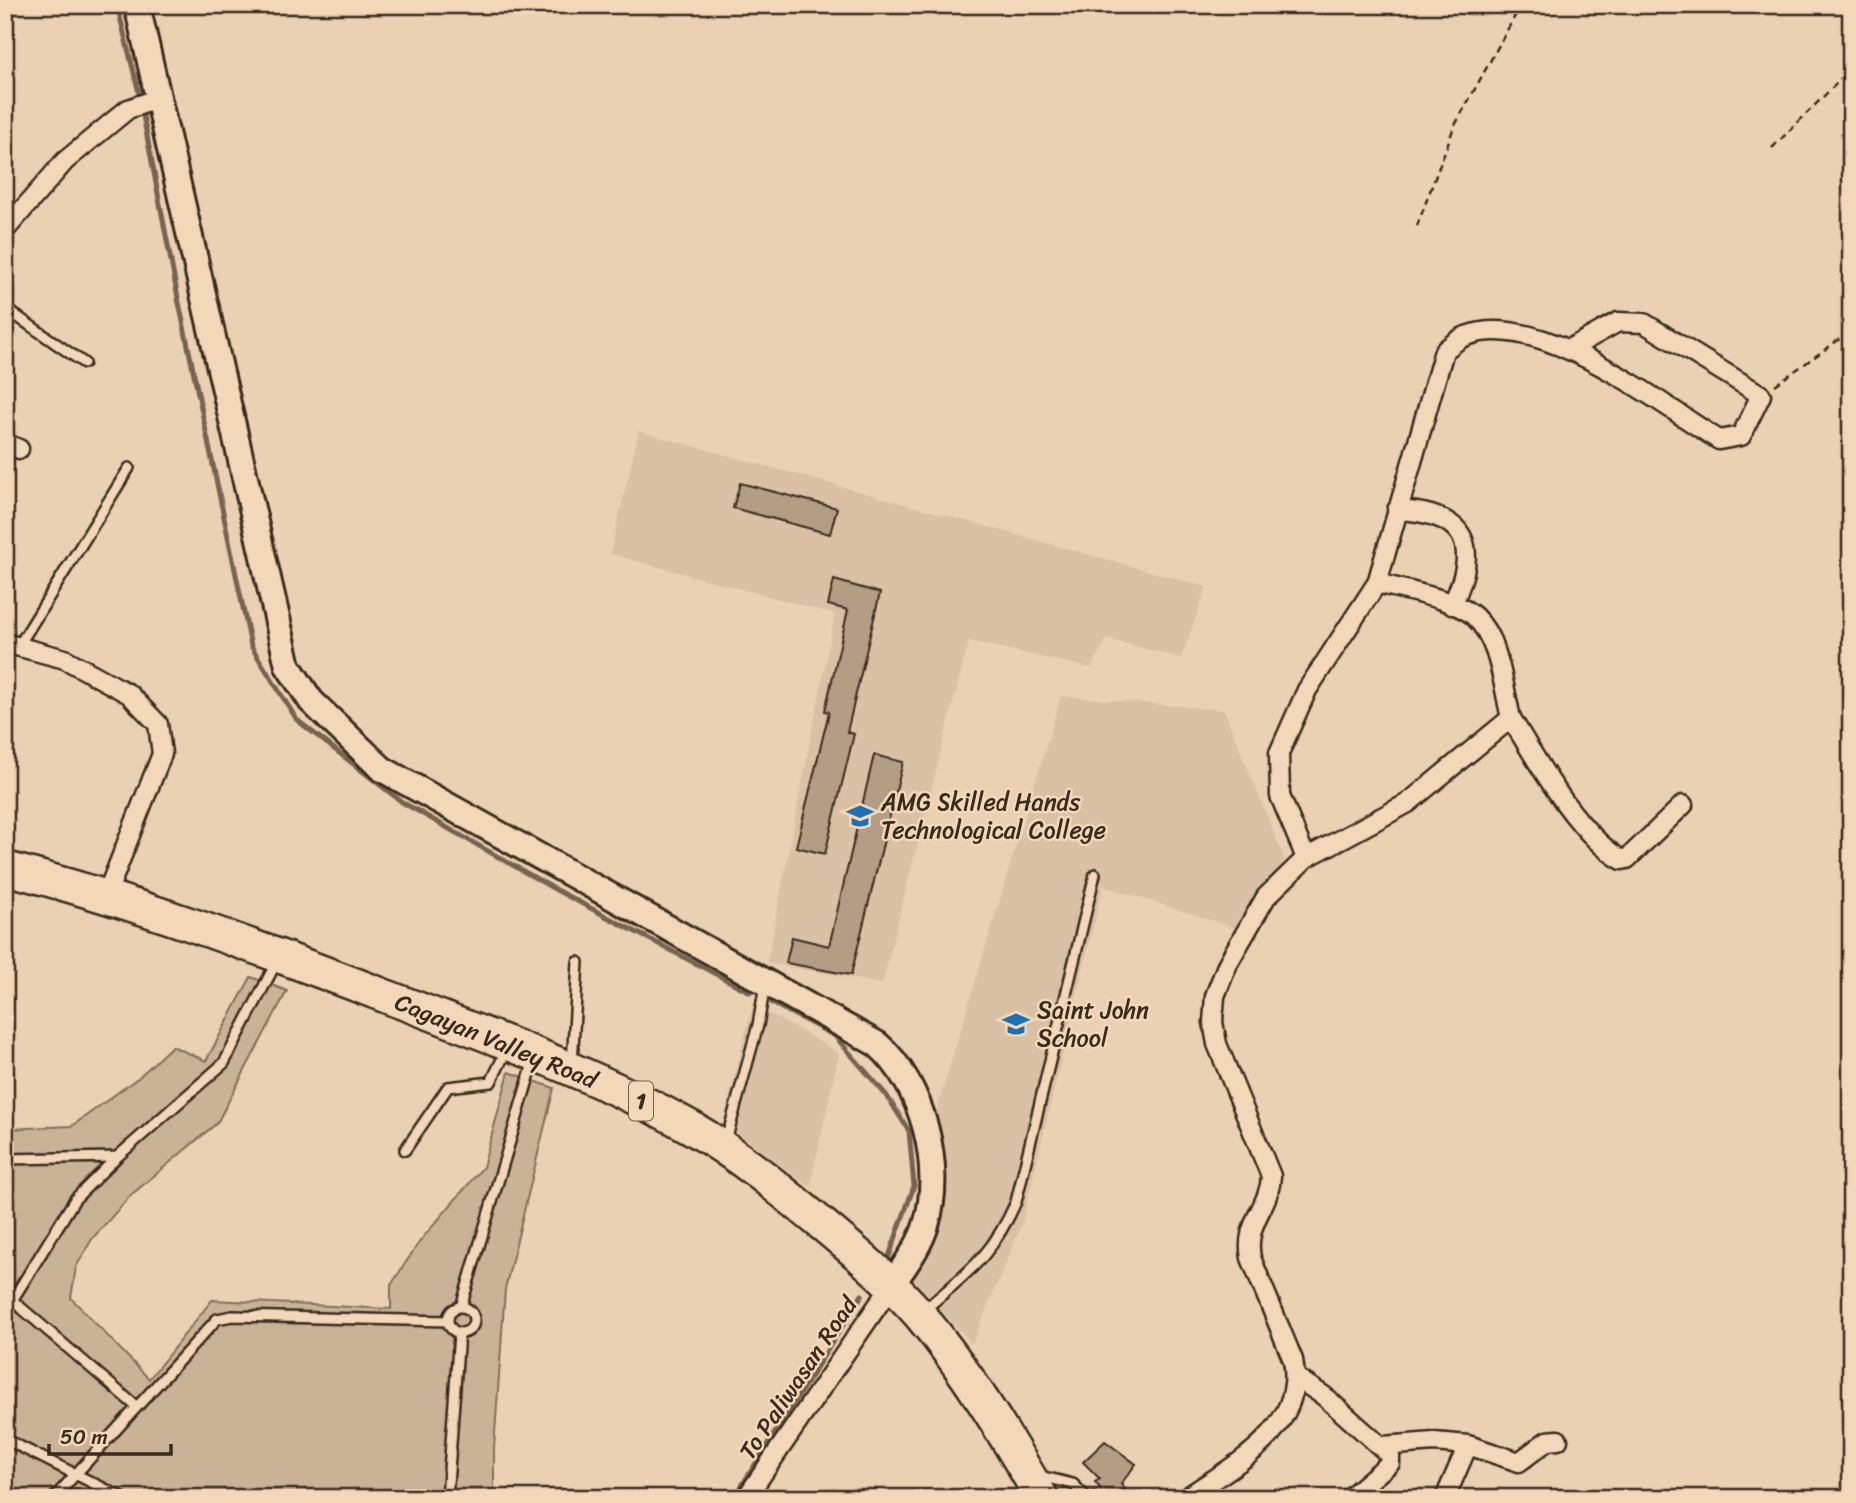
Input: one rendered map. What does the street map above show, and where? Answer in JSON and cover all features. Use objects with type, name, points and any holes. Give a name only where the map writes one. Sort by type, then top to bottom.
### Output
[{"type":"highway","name":"Cagayan Valley Road","points":[[5,869],[106,896],[280,956],[620,1090],[694,1130],[789,1196],[919,1314],[978,1394],[1035,1485]]},
{"type":"street","points":[[137,5],[275,619],[288,666],[311,701],[383,769],[877,1045],[898,1065],[913,1091],[925,1124],[930,1157],[927,1222],[920,1243],[891,1286]]},
{"type":"street","points":[[5,230],[65,160],[128,109],[157,99]]},
{"type":"street","points":[[1306,858],[1280,796],[1279,752],[1307,690],[1377,583],[1444,351],[1465,336],[1488,331],[1517,332],[1571,348],[1719,440],[1741,436],[1761,395],[1644,323],[1618,322],[1571,348]]},
{"type":"street","points":[[1397,510],[1438,516],[1459,533],[1467,550],[1468,564],[1452,605]]},
{"type":"street","points":[[1377,583],[1452,605],[1474,616],[1496,655],[1511,718],[1544,774],[1575,813],[1622,860],[1628,859],[1683,804]]},
{"type":"street","points":[[11,645],[65,659],[129,694],[158,724],[162,754],[106,896]]},
{"type":"street","points":[[1186,1498],[1271,1435],[1293,1399],[1297,1378],[1293,1360],[1251,1258],[1248,1242],[1254,1217],[1270,1190],[1271,1176],[1217,1044],[1213,1022],[1215,996],[1228,963],[1266,897],[1306,858],[1408,803],[1511,718]]},
{"type":"street","name":"To Paliwasan Road","points":[[746,1498],[891,1286]]},
{"type":"street","points":[[1297,1378],[1324,1396],[1390,1455],[1390,1463],[1349,1498]]},
{"type":"street","points":[[1382,1446],[1434,1442],[1468,1445],[1519,1462],[1547,1441],[1558,1440]]},
{"type":"street","points":[[1445,1498],[1468,1445]]},
{"type":"lane","points":[[5,308],[84,363]]},
{"type":"lane","points":[[11,645],[129,468]]},
{"type":"lane","points":[[919,1314],[985,1258],[1002,1233],[1016,1202],[1095,874]]},
{"type":"lane","points":[[5,1312],[75,1199],[117,1157],[224,1063],[280,956]]},
{"type":"lane","points":[[571,1070],[578,962]]},
{"type":"lane","points":[[724,1150],[758,1025],[765,982]]},
{"type":"lane","points":[[405,1150],[449,1087],[491,1082],[523,1050]]},
{"type":"lane","points":[[461,1307],[523,1050]]},
{"type":"lane","points":[[5,1159],[117,1157]]},
{"type":"lane","points":[[12,1300],[137,1407]]},
{"type":"lane","points":[[456,1307],[461,1307],[466,1307],[474,1315],[474,1326],[466,1334],[447,1326],[448,1315],[456,1307]]},
{"type":"lane","points":[[54,1498],[217,1319],[232,1316],[448,1321]]},
{"type":"lane","points":[[447,1498],[459,1333]]},
{"type":"lane","points":[[5,1439],[123,1498]]},
{"type":"lane","points":[[1035,1485],[1073,1484],[1085,1496]]},
{"type":"path","points":[[1417,226],[1454,127],[1521,5]]},
{"type":"path","points":[[1772,148],[1851,69]]},
{"type":"path","points":[[1761,395],[1851,331]]},
{"type":"shaded area","name":"AMG Skilled Hands Technological College","points":[[639,431],[1207,587],[1181,658],[1107,639],[1091,668],[969,641],[882,984],[767,963],[835,614],[610,554]]},
{"type":"shaded area","name":"Saint John School","points":[[1061,696],[1224,710],[1285,860],[1236,928],[1103,886],[1021,1227],[972,1344],[912,1280],[927,1235],[934,1119]]},
{"type":"shaded area","points":[[251,977],[287,991],[217,1123],[131,1195],[92,1239],[76,1267],[71,1298],[149,1379],[212,1300],[391,1309],[391,1285],[420,1241],[483,1167],[509,1072],[554,1088],[505,1289],[494,1448],[494,1498],[5,1498],[5,1129],[72,1126],[139,1077],[172,1046],[206,1061]]},
{"type":"shaded area","points":[[753,1004],[839,1053],[810,1187],[723,1122]]},
{"type":"building","points":[[740,483],[837,508],[830,534],[733,508]]},
{"type":"building","points":[[834,580],[880,593],[847,732],[854,734],[825,854],[796,847],[829,712],[825,711],[848,610],[828,605]]},
{"type":"building","points":[[874,755],[903,762],[851,975],[786,963],[792,937],[829,946]]},
{"type":"building","points":[[1105,1441],[1136,1464],[1121,1484],[1132,1498],[1092,1498],[1091,1493],[1100,1488],[1095,1482],[1100,1479],[1083,1462]]},
{"type":"waterway","points":[[117,5],[140,97]]},
{"type":"waterway","points":[[142,110],[178,298],[251,646],[297,720],[402,802],[558,891],[750,992]]},
{"type":"waterway","points":[[772,1003],[835,1036],[887,1096],[909,1131],[914,1186],[888,1259]]},
{"type":"waterway","points":[[734,1498],[862,1295]]},
{"type":"place","name":"AMG Skilled Hands Technological College","points":[[860,816]]},
{"type":"place","name":"Saint John School","points":[[1016,1024]]}]
